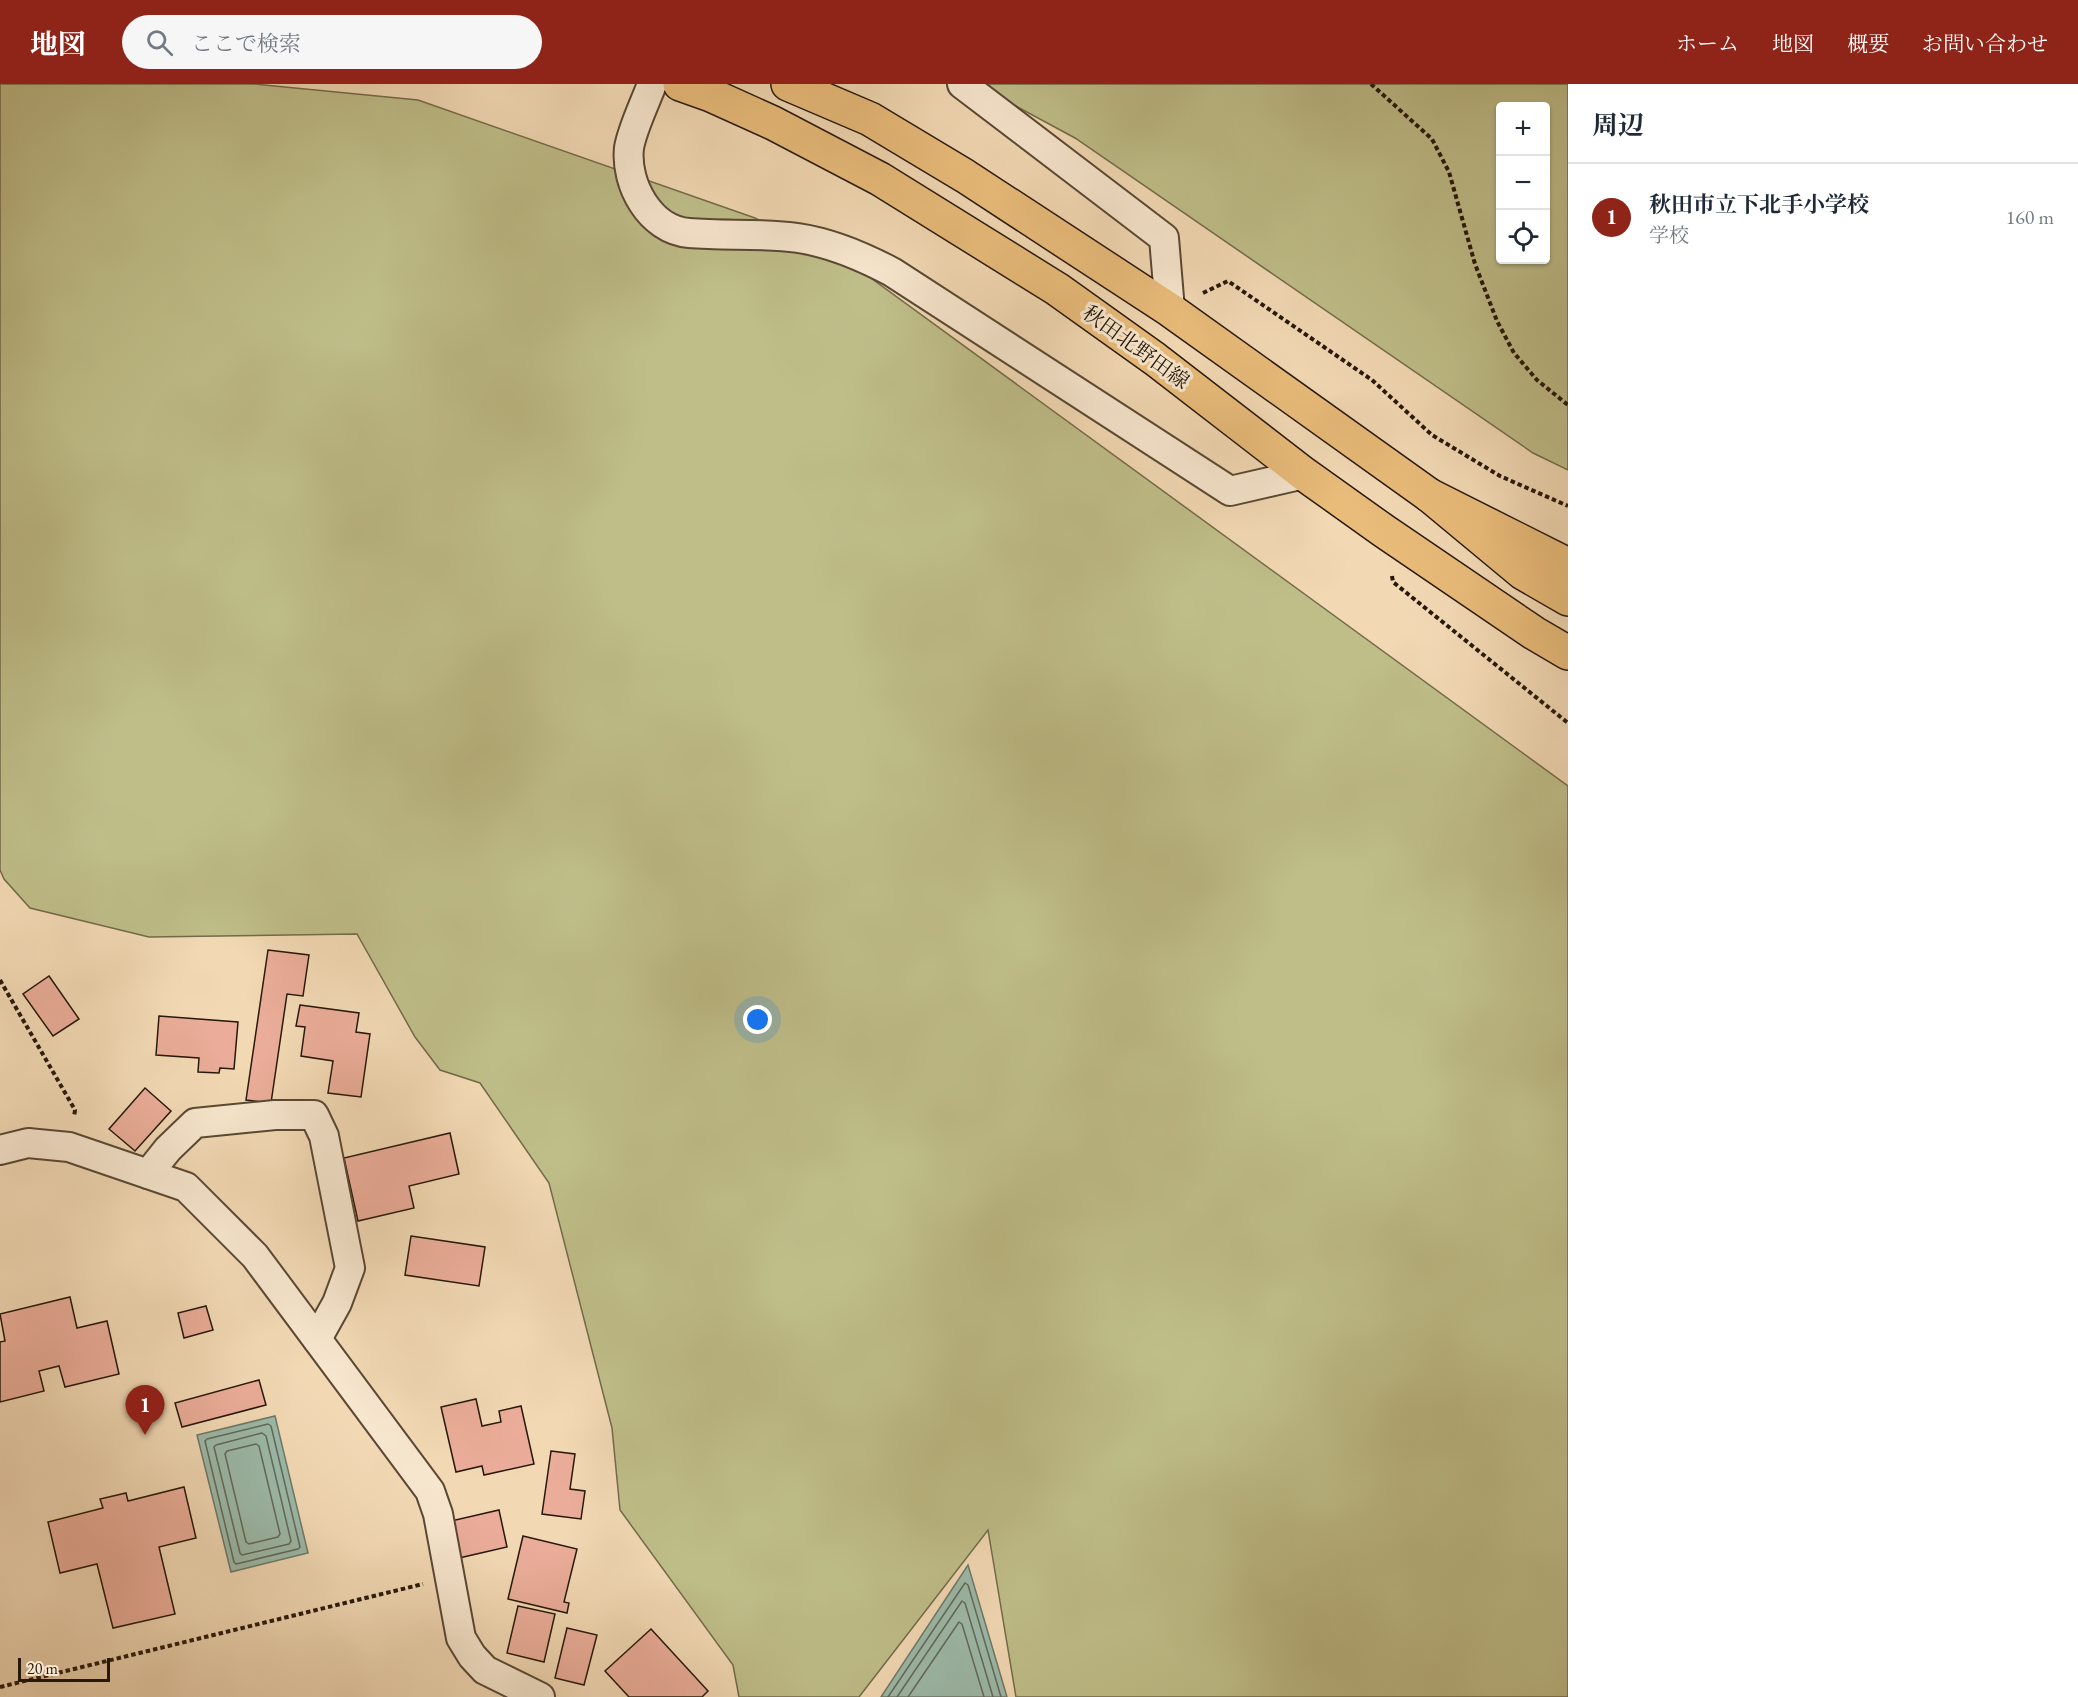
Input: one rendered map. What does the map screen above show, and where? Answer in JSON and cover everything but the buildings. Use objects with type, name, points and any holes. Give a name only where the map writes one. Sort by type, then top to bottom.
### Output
[{"type":"main road","name":"秋田北野田線","points":[[680,84],[711,95],[773,123],[880,179],[1058,289],[1155,359],[1304,474],[1534,633],[1568,653]]},
{"type":"main road","points":[[788,84],[870,119],[965,176],[1170,310],[1429,495],[1523,573],[1568,599]]},
{"type":"main road","points":[[1429,495],[1568,565]]},
{"type":"street","points":[[652,84],[630,145],[628,163],[638,192],[647,209],[667,227],[686,233],[797,238],[829,245],[863,257],[920,290],[1230,490],[1304,474]]},
{"type":"street","points":[[962,84],[1164,238],[1170,310]]},
{"type":"street","points":[[148,1174],[168,1149],[195,1123],[275,1115],[314,1115],[324,1136],[350,1268],[337,1303],[316,1339]]},
{"type":"street","points":[[0,1150],[28,1143],[69,1147],[186,1187],[255,1256],[430,1491],[438,1514],[461,1638],[472,1656],[485,1670],[540,1697]]},
{"type":"path","points":[[1371,84],[1432,139],[1449,172],[1475,264],[1497,321],[1514,353],[1537,380],[1568,405]]},
{"type":"path","points":[[1170,310],[1228,281],[1372,380],[1432,435],[1500,476],[1568,506]]},
{"type":"path","points":[[1384,531],[1393,582],[1568,723]]},
{"type":"path","points":[[0,981],[75,1110],[69,1147]]},
{"type":"path","points":[[0,1687],[450,1577]]},
{"type":"shaded area","points":[[0,84],[254,84],[418,100],[755,218],[868,276],[1568,786],[1568,1697],[1016,1697],[988,1530],[859,1697],[739,1697],[733,1665],[620,1510],[612,1428],[549,1183],[480,1083],[440,1070],[415,1037],[357,934],[149,937],[30,908],[4,879],[0,870]]},
{"type":"shaded area","points":[[975,84],[1568,84],[1568,470],[1533,453],[1075,138]]},
{"type":"water","points":[[275,1416],[308,1553],[231,1572],[197,1435]]},
{"type":"water","points":[[968,1565],[1007,1697],[881,1697]]},
{"type":"place","name":"秋田市立下北手小学校","points":[[145,1435]]}]
